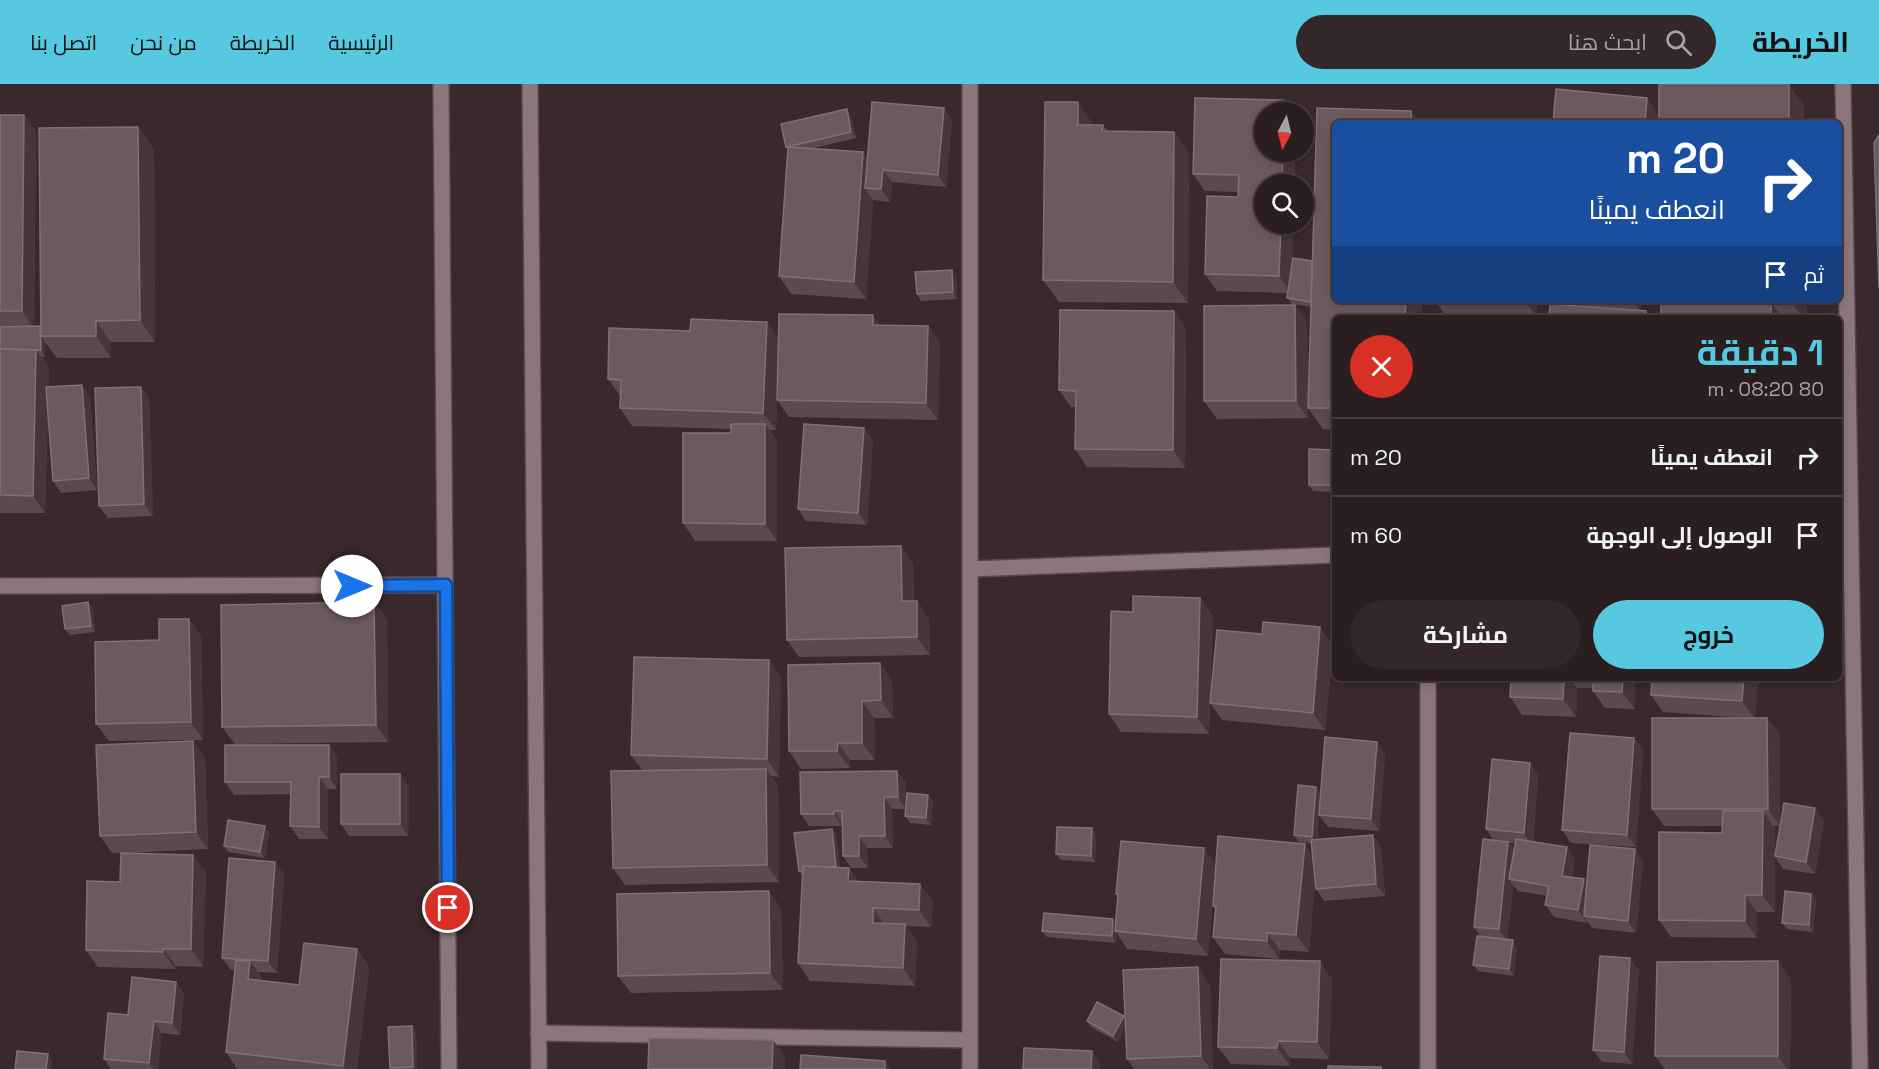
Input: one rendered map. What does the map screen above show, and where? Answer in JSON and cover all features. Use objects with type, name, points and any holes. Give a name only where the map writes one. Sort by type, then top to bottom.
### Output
[{"type":"street","points":[[441,84],[449,1069]]},
{"type":"street","points":[[530,84],[538,1069]]},
{"type":"street","points":[[970,84],[970,1069]]},
{"type":"street","points":[[1843,84],[1845,536],[1860,1069]]},
{"type":"street","points":[[970,569],[1332,555]]},
{"type":"street","points":[[0,586],[446,585]]},
{"type":"street","points":[[1428,681],[1428,1069]]},
{"type":"street","points":[[538,1033],[970,1041]]},
{"type":"building","points":[[1659,84],[1789,84],[1789,120],[1659,120]]},
{"type":"building","points":[[1556,89],[1647,98],[1645,120],[1553,120]]},
{"type":"building","points":[[1195,98],[1284,100],[1284,102],[1254,102],[1254,162],[1283,162],[1282,174],[1254,174],[1254,234],[1281,234],[1279,276],[1205,274],[1207,196],[1238,197],[1239,175],[1193,174]]},
{"type":"building","points":[[872,102],[944,108],[938,175],[883,170],[881,189],[865,188]]},
{"type":"building","points":[[1045,102],[1078,102],[1078,125],[1103,125],[1102,131],[1174,132],[1173,282],[1043,280]]},
{"type":"building","points":[[1317,108],[1411,111],[1411,120],[1332,120],[1332,303],[1406,303],[1405,315],[1332,315],[1332,408],[1308,408]]},
{"type":"building","points":[[847,109],[851,132],[786,147],[781,124]]},
{"type":"building","points":[[0,115],[24,115],[22,311],[0,311]]},
{"type":"building","points":[[1435,119],[1480,120],[1435,120]]},
{"type":"building","points":[[138,127],[140,320],[96,321],[96,336],[41,336],[39,128]]},
{"type":"building","points":[[1879,135],[1879,288],[1874,143]]},
{"type":"building","points":[[788,147],[863,152],[854,282],[779,276]]},
{"type":"building","points":[[1293,258],[1312,261],[1311,302],[1287,298]]},
{"type":"building","points":[[952,270],[953,292],[917,294],[915,272]]},
{"type":"building","points":[[1661,303],[1771,303],[1771,315],[1661,315]]},
{"type":"building","points":[[1550,304],[1646,311],[1646,315],[1549,315]]},
{"type":"building","points":[[1295,305],[1296,401],[1204,401],[1204,306]]},
{"type":"building","points":[[1060,310],[1174,311],[1173,450],[1075,449],[1076,391],[1059,390]]},
{"type":"building","points":[[779,314],[873,315],[873,325],[928,326],[926,403],[777,400]]},
{"type":"building","points":[[691,319],[767,322],[763,413],[620,408],[621,380],[608,379],[609,328],[690,331]]},
{"type":"building","points":[[40,326],[41,350],[0,349],[0,327]]},
{"type":"building","points":[[0,349],[36,350],[33,496],[0,495]]},
{"type":"building","points":[[82,385],[89,478],[53,481],[46,387]]},
{"type":"building","points":[[141,387],[144,504],[99,506],[95,388]]},
{"type":"building","points":[[731,424],[765,424],[765,524],[683,523],[683,433],[731,433]]},
{"type":"building","points":[[804,424],[864,428],[858,513],[798,509]]},
{"type":"building","points":[[1309,449],[1332,450],[1332,485],[1309,485]]},
{"type":"building","points":[[901,546],[902,601],[917,601],[917,637],[787,640],[785,548]]},
{"type":"building","points":[[1133,596],[1200,598],[1197,717],[1109,714],[1111,611],[1133,612]]},
{"type":"building","points":[[88,602],[91,626],[65,629],[62,606]]},
{"type":"building","points":[[374,602],[376,725],[222,727],[221,605]]},
{"type":"building","points":[[159,619],[189,619],[191,722],[96,724],[95,642],[159,640]]},
{"type":"building","points":[[1263,622],[1320,627],[1313,713],[1210,703],[1217,630],[1262,634]]},
{"type":"building","points":[[634,657],[769,660],[767,759],[631,755]]},
{"type":"building","points":[[880,663],[881,700],[862,701],[862,743],[838,743],[837,751],[789,751],[788,665]]},
{"type":"building","points":[[1511,681],[1564,681],[1563,699],[1510,697]]},
{"type":"building","points":[[1593,681],[1623,681],[1622,692],[1593,691]]},
{"type":"building","points":[[1652,681],[1744,681],[1742,701],[1651,695]]},
{"type":"building","points":[[1652,718],[1767,718],[1768,809],[1652,809]]},
{"type":"building","points":[[1570,733],[1634,738],[1627,835],[1562,830]]},
{"type":"building","points":[[1325,737],[1377,742],[1371,819],[1319,815]]},
{"type":"building","points":[[193,741],[196,832],[100,836],[96,745]]},
{"type":"building","points":[[225,745],[329,745],[329,777],[319,777],[319,827],[290,826],[291,782],[225,782]]},
{"type":"building","points":[[1492,759],[1530,763],[1524,833],[1486,829]]},
{"type":"building","points":[[766,769],[767,865],[613,868],[611,771]]},
{"type":"building","points":[[897,771],[898,797],[884,797],[885,836],[859,836],[859,856],[843,856],[842,811],[834,811],[834,814],[801,814],[800,772]]},
{"type":"building","points":[[341,774],[400,774],[400,824],[341,824]]},
{"type":"building","points":[[1298,785],[1316,787],[1312,837],[1294,835]]},
{"type":"building","points":[[907,793],[928,795],[926,818],[905,816]]},
{"type":"building","points":[[1784,803],[1815,808],[1806,862],[1775,856]]},
{"type":"building","points":[[1723,811],[1763,811],[1762,895],[1745,895],[1745,921],[1659,920],[1659,832],[1722,833]]},
{"type":"building","points":[[228,820],[265,826],[260,852],[224,846]]},
{"type":"building","points":[[1057,827],[1092,828],[1091,856],[1056,854]]},
{"type":"building","points":[[832,829],[836,866],[803,866],[803,871],[799,871],[794,833]]},
{"type":"building","points":[[1373,835],[1376,884],[1316,889],[1311,840]]},
{"type":"building","points":[[1218,836],[1305,844],[1296,935],[1267,933],[1267,941],[1213,937]]},
{"type":"building","points":[[1483,839],[1508,842],[1499,929],[1474,927]]},
{"type":"building","points":[[1516,839],[1567,847],[1562,876],[1584,879],[1578,910],[1545,905],[1549,886],[1509,879]]},
{"type":"building","points":[[1121,841],[1204,848],[1196,939],[1115,931]]},
{"type":"building","points":[[1590,845],[1635,849],[1628,921],[1584,916]]},
{"type":"building","points":[[121,853],[193,855],[191,949],[163,949],[163,952],[86,950],[87,881],[120,882]]},
{"type":"building","points":[[229,858],[275,862],[268,961],[222,958]]},
{"type":"building","points":[[803,866],[849,868],[848,881],[920,884],[919,910],[873,908],[873,923],[905,924],[903,968],[798,963]]},
{"type":"building","points":[[769,891],[770,973],[618,976],[617,894]]},
{"type":"building","points":[[1785,891],[1811,894],[1809,925],[1782,923]]},
{"type":"building","points":[[1044,913],[1113,919],[1112,936],[1042,931]]},
{"type":"building","points":[[1477,936],[1513,940],[1509,969],[1473,965]]},
{"type":"building","points":[[304,943],[357,949],[343,1066],[226,1052],[236,960],[250,961],[248,979],[299,985]]},
{"type":"building","points":[[1600,956],[1630,958],[1624,1052],[1593,1050]]},
{"type":"building","points":[[1221,959],[1320,961],[1317,1042],[1278,1041],[1277,1048],[1218,1047]]},
{"type":"building","points":[[1778,961],[1778,1056],[1655,1056],[1657,962]]},
{"type":"building","points":[[1198,967],[1201,1056],[1127,1059],[1123,970]]},
{"type":"building","points":[[132,977],[176,982],[172,1023],[154,1021],[149,1063],[104,1059],[108,1013],[128,1015]]},
{"type":"building","points":[[1097,1002],[1124,1016],[1113,1036],[1087,1021]]},
{"type":"building","points":[[412,1026],[413,1067],[390,1068],[388,1027]]},
{"type":"building","points":[[649,1038],[773,1040],[772,1069],[648,1069]]},
{"type":"building","points":[[1024,1048],[1092,1051],[1091,1069],[1023,1069]]},
{"type":"building","points":[[17,1051],[48,1054],[46,1069],[15,1069]]},
{"type":"building","points":[[801,1055],[885,1061],[885,1069],[800,1069]]},
{"type":"building","points":[[1328,1066],[1381,1067],[1381,1069],[1328,1069]]},
{"type":"route","points":[[352,586],[446,585],[448,908]]}]
